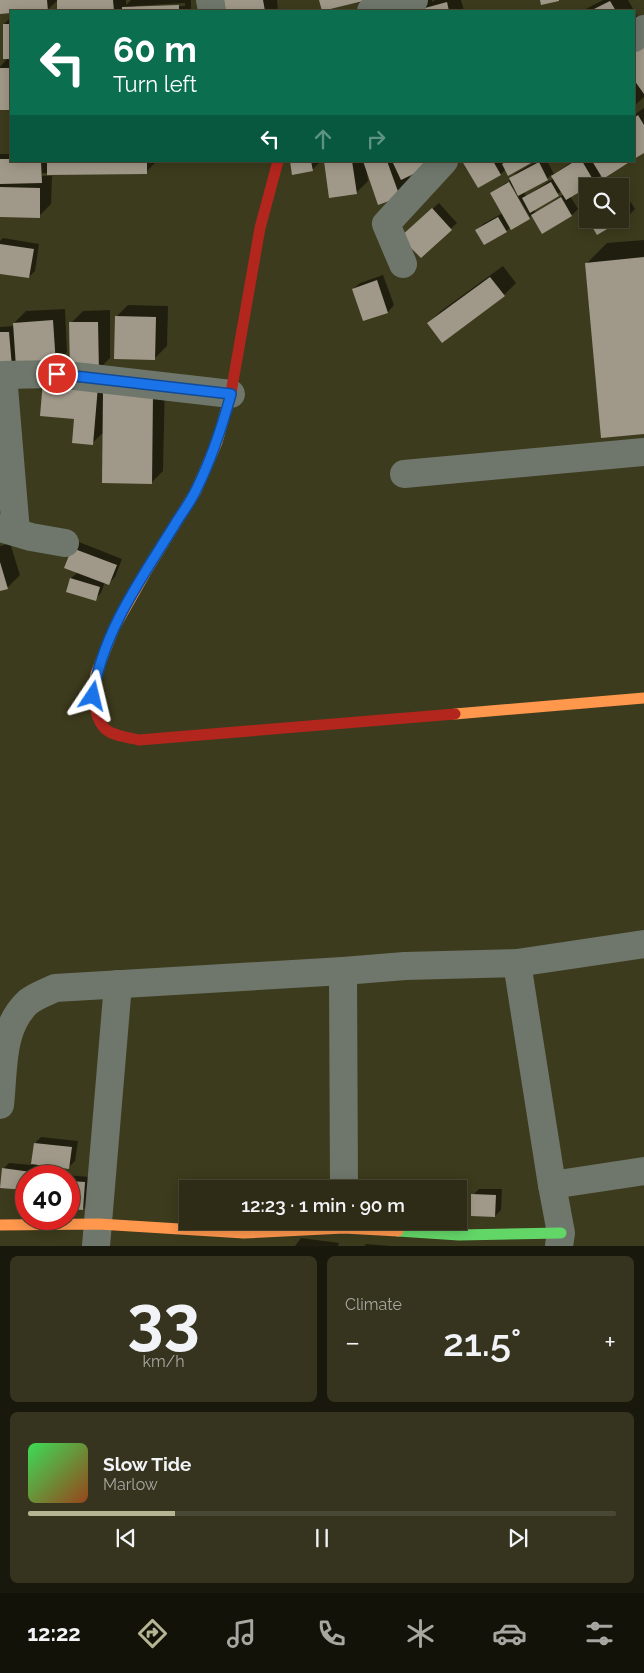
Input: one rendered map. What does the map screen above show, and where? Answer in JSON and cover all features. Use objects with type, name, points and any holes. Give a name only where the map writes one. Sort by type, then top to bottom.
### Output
[{"type":"street","points":[[375,10],[414,0]]},
{"type":"street","points":[[278,162],[260,228],[231,394],[217,442],[196,491],[148,568],[114,628],[96,674],[93,696],[97,719],[110,734],[138,740],[644,698]]},
{"type":"street","points":[[403,264],[386,224],[443,162]]},
{"type":"street","points":[[65,542],[31,537],[8,530],[1,375],[57,374],[231,394]]},
{"type":"street","points":[[404,474],[644,452]]},
{"type":"street","points":[[0,1105],[7,1035],[15,1019],[28,1001],[55,988],[405,966],[517,964],[644,944]]},
{"type":"street","points":[[0,1225],[98,1235],[243,1239],[344,1232],[458,1240],[560,1239],[517,964]]},
{"type":"street","points":[[343,971],[344,1180]]},
{"type":"street","points":[[98,1235],[118,984]]},
{"type":"street","points":[[552,1185],[644,1171]]},
{"type":"building","points":[[0,0],[47,0],[48,10],[10,10],[10,13],[0,14]]},
{"type":"building","points":[[57,0],[113,0],[114,10],[57,10]]},
{"type":"building","points":[[224,0],[263,0],[265,10],[225,10]]},
{"type":"building","points":[[319,0],[363,0],[326,10],[322,10]]},
{"type":"building","points":[[540,0],[559,0],[559,1],[541,5]]},
{"type":"building","points":[[610,1],[615,10],[592,10]]},
{"type":"building","points":[[447,2],[449,10],[426,10],[425,8]]},
{"type":"building","points":[[179,5],[179,10],[122,10],[122,7]]},
{"type":"building","points":[[3,24],[10,24],[10,59],[3,59]]},
{"type":"building","points":[[644,42],[644,94],[635,81],[635,49]]},
{"type":"building","points":[[0,68],[10,68],[10,110],[0,110]]},
{"type":"building","points":[[638,115],[644,125],[644,153],[635,158],[635,117]]},
{"type":"building","points":[[0,159],[10,159],[10,162],[41,162],[42,183],[0,184]]},
{"type":"building","points":[[47,162],[147,162],[147,174],[47,175]]},
{"type":"building","points":[[290,162],[311,162],[313,171],[292,175]]},
{"type":"building","points":[[324,162],[352,162],[357,194],[329,198]]},
{"type":"building","points":[[363,162],[387,162],[400,197],[378,205]]},
{"type":"building","points":[[392,162],[433,162],[434,164],[401,180]]},
{"type":"building","points":[[463,162],[494,162],[501,175],[478,188]]},
{"type":"building","points":[[505,162],[531,163],[508,176],[502,164]]},
{"type":"building","points":[[539,162],[548,180],[518,196],[509,178]]},
{"type":"building","points":[[573,162],[583,162],[592,178],[579,178],[579,192],[566,200],[551,176]]},
{"type":"building","points":[[593,162],[629,162],[602,178]]},
{"type":"building","points":[[509,182],[530,219],[511,230],[490,193]]},
{"type":"building","points":[[551,182],[559,196],[530,213],[522,198]]},
{"type":"building","points":[[0,187],[40,188],[40,218],[0,217]]},
{"type":"building","points":[[561,197],[572,216],[542,234],[531,215]]},
{"type":"building","points":[[432,208],[452,230],[421,258],[400,237]]},
{"type":"building","points":[[498,217],[507,232],[484,245],[475,230]]},
{"type":"building","points":[[593,228],[609,228],[597,235]]},
{"type":"building","points":[[0,244],[34,249],[29,278],[0,274]]},
{"type":"building","points":[[644,257],[644,434],[601,438],[585,263]]},
{"type":"building","points":[[490,277],[505,296],[442,343],[427,323]]},
{"type":"building","points":[[377,280],[388,313],[363,321],[352,289]]},
{"type":"building","points":[[115,316],[156,317],[155,360],[114,359]]},
{"type":"building","points":[[53,320],[56,365],[16,367],[13,323]]},
{"type":"building","points":[[69,322],[98,322],[99,372],[70,372]]},
{"type":"building","points":[[0,332],[9,332],[12,367],[0,368]]},
{"type":"building","points":[[43,381],[98,386],[93,445],[72,443],[74,419],[40,416]]},
{"type":"building","points":[[103,392],[153,393],[152,484],[102,483]]},
{"type":"building","points":[[72,548],[117,565],[109,585],[64,568]]},
{"type":"building","points":[[0,562],[8,589],[0,591]]},
{"type":"building","points":[[70,578],[100,587],[96,601],[66,592]]},
{"type":"building","points":[[34,1143],[72,1147],[70,1165],[31,1164]]},
{"type":"building","points":[[2,1168],[15,1170],[15,1189],[0,1188]]},
{"type":"building","points":[[80,1182],[85,1182],[83,1210],[80,1210]]},
{"type":"building","points":[[471,1194],[496,1195],[495,1217],[471,1216]]},
{"type":"traffic: fast","points":[[398,1231],[459,1235],[561,1233]]},
{"type":"traffic: slow","points":[[94,703],[96,674],[114,628],[148,568],[196,491],[217,442],[231,393]]},
{"type":"traffic: slow","points":[[455,714],[644,698]]},
{"type":"traffic: slow","points":[[0,1225],[99,1224],[244,1233],[344,1228],[398,1231]]},
{"type":"traffic: jam","points":[[231,393],[260,228],[278,162]]},
{"type":"traffic: jam","points":[[94,703],[103,727],[114,734],[139,740],[455,714]]},
{"type":"route","points":[[57,374],[231,394],[217,442],[196,491],[148,568],[114,628],[96,674],[93,696]]}]
